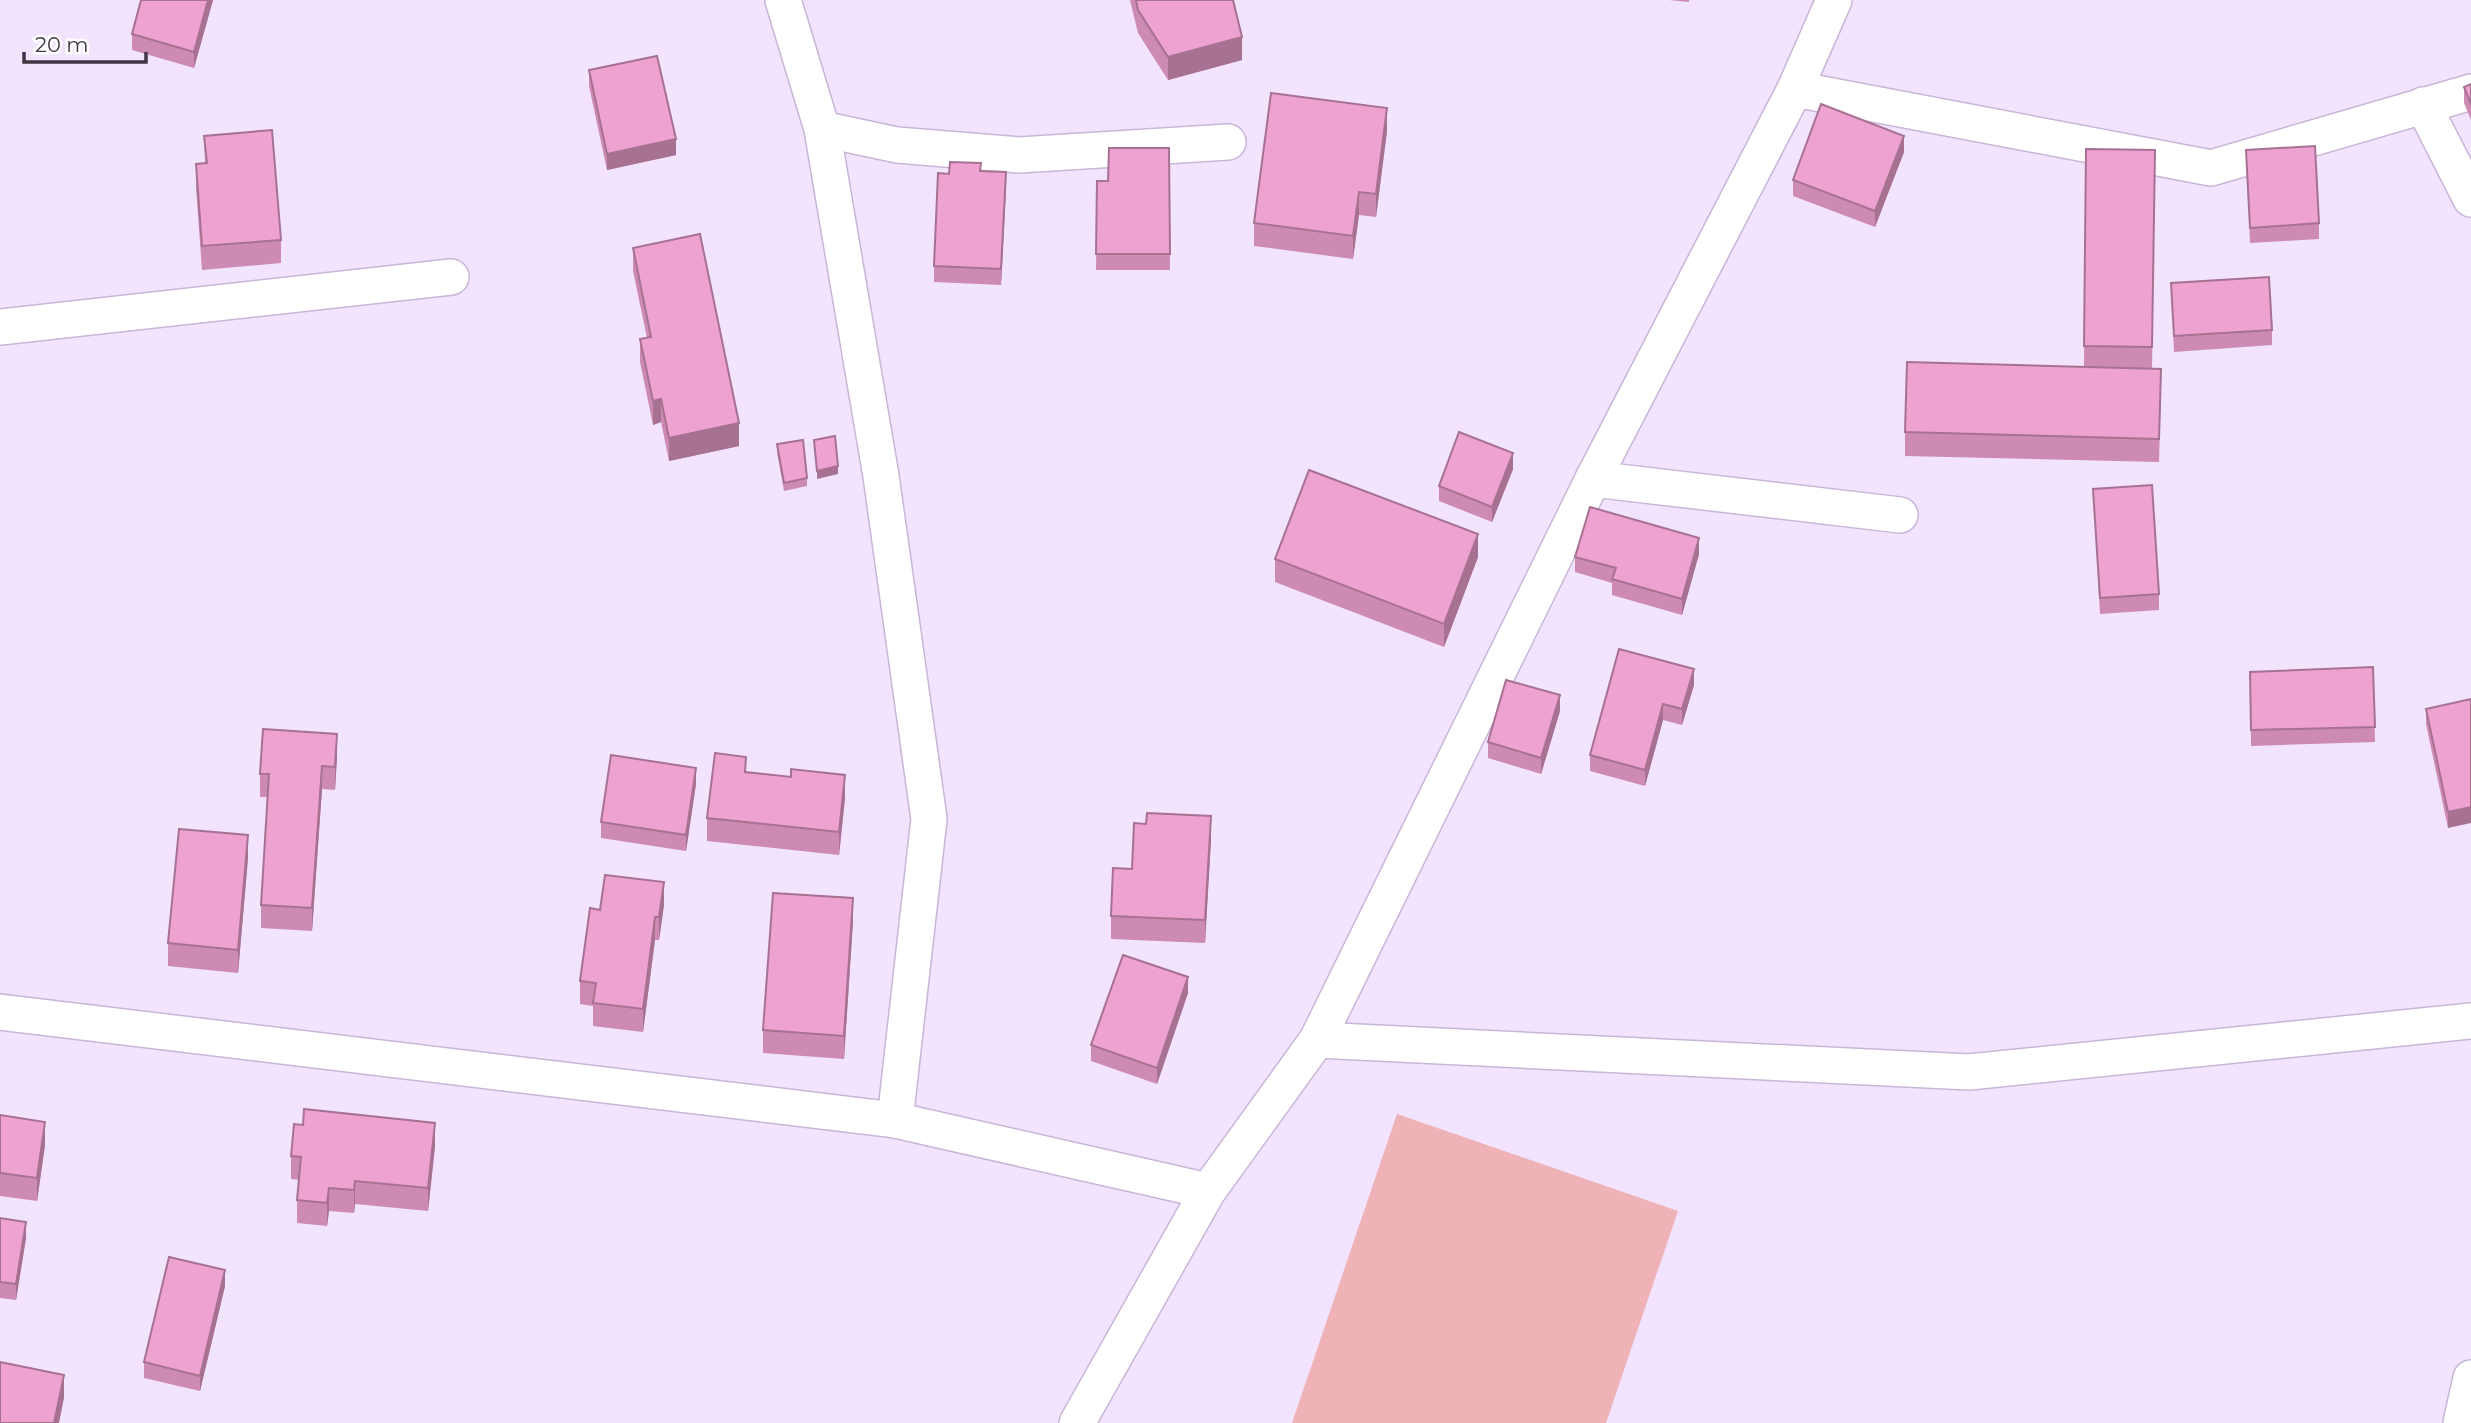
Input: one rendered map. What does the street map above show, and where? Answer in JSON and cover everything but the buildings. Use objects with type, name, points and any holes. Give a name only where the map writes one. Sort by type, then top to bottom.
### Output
[{"type":"street","points":[[783,0],[821,129],[881,476],[929,819],[895,1120]]},
{"type":"street","points":[[1076,1423],[1208,1191],[1317,1040],[1592,479],[1795,89],[1834,0]]},
{"type":"street","points":[[1795,89],[2211,168],[2471,92]]},
{"type":"street","points":[[2423,105],[2471,200]]},
{"type":"street","points":[[821,129],[897,145],[1018,155],[1228,142]]},
{"type":"street","points":[[0,327],[451,277]]},
{"type":"street","points":[[1592,479],[1900,515]]},
{"type":"street","points":[[0,1012],[895,1120],[1208,1191]]},
{"type":"street","points":[[1317,1040],[1969,1072],[2471,1021]]},
{"type":"street","points":[[2461,1423],[2471,1378]]},
{"type":"shaded area","points":[[1397,1114],[1678,1211],[1606,1423],[1292,1423]]}]
